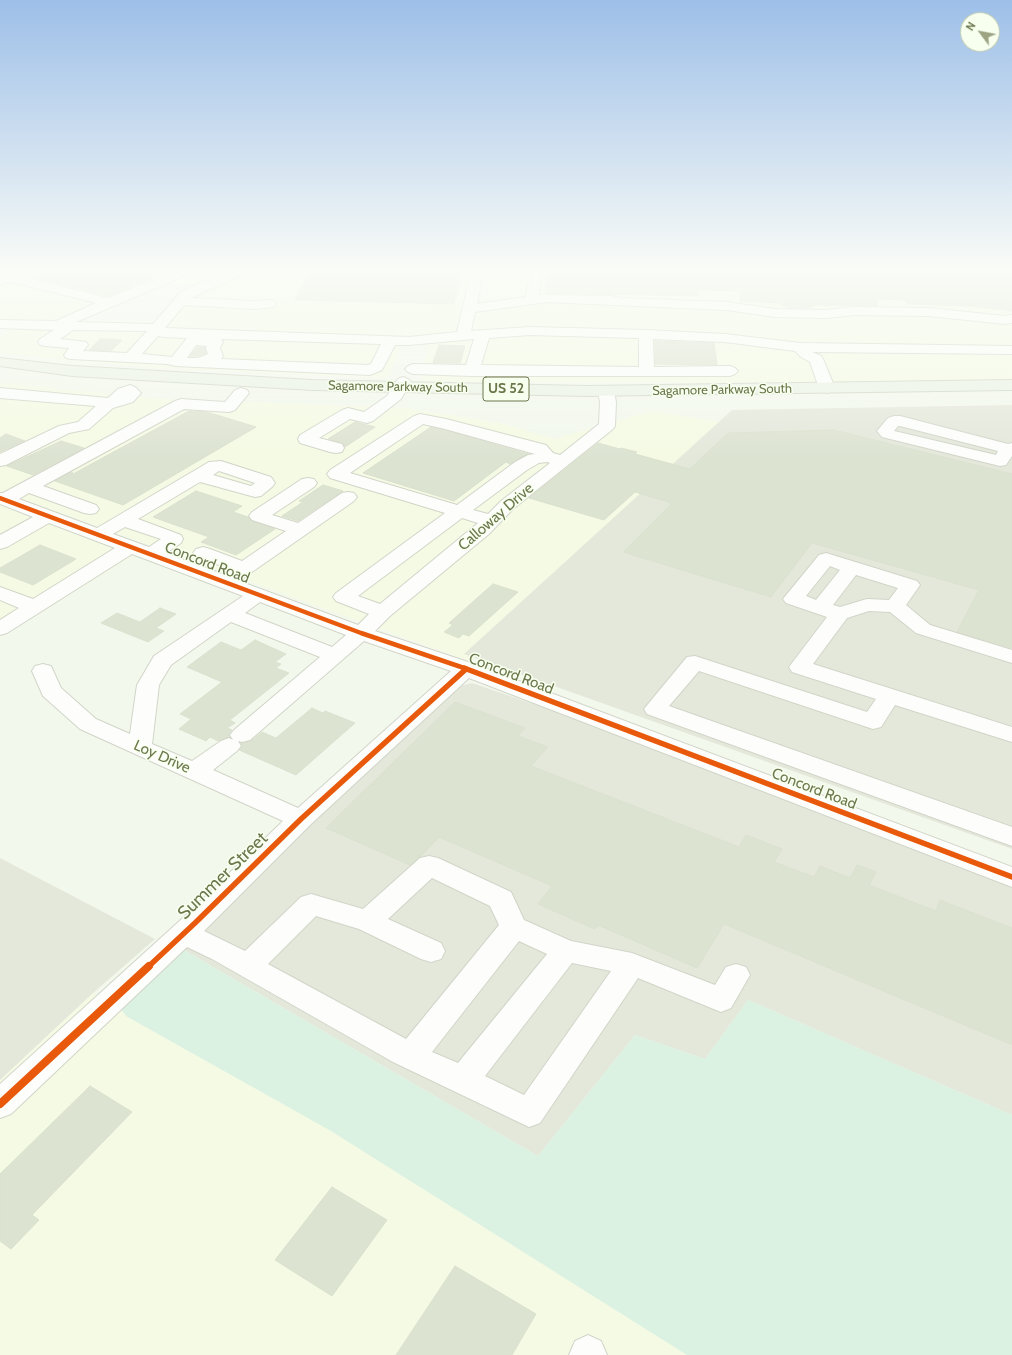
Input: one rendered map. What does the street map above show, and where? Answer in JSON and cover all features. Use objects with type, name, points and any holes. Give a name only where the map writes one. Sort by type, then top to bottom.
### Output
[{"type":"main road","name":"Sagamore Parkway South","points":[[2,372],[87,372],[399,389],[518,403],[607,397],[827,388],[1012,385]]},
{"type":"main road","name":"Sagamore Parkway South","points":[[2,372],[123,395],[399,389]]},
{"type":"main road","name":"Sagamore Parkway South","points":[[607,397],[1012,397]]},
{"type":"street","points":[[62,331],[46,342],[81,345],[71,355],[200,363],[226,349]]},
{"type":"street","points":[[131,358],[153,331]]},
{"type":"street","points":[[160,331],[226,349],[270,366],[370,370],[377,368],[388,345]]},
{"type":"street","points":[[463,336],[464,331]]},
{"type":"street","points":[[336,448],[306,439],[348,413],[367,418],[399,389],[395,379],[410,353],[463,336],[527,331]]},
{"type":"street","points":[[539,331],[725,338],[803,350],[860,343]]},
{"type":"street","points":[[752,332],[860,343],[1012,350]]},
{"type":"street","points":[[646,334],[647,372]]},
{"type":"street","points":[[472,371],[483,335]]},
{"type":"street","points":[[962,341],[985,340],[1012,336]]},
{"type":"street","points":[[172,361],[192,341],[226,349],[289,346],[388,345],[472,371],[730,371]]},
{"type":"street","points":[[270,366],[289,346],[319,347],[388,345]]},
{"type":"street","points":[[289,346],[287,356],[289,359],[304,365],[366,368],[378,365]]},
{"type":"street","points":[[803,350],[816,359],[827,388]]},
{"type":"street","points":[[803,350],[809,389]]},
{"type":"street","points":[[0,393],[123,395]]},
{"type":"street","points":[[5,504],[28,487],[181,404],[229,407],[241,393]]},
{"type":"street","points":[[0,461],[65,429],[83,426],[123,395]]},
{"type":"street","name":"Calloway Drive","points":[[194,772],[235,740],[491,521],[555,459],[607,426],[607,397]]},
{"type":"street","points":[[491,521],[336,474],[420,419],[446,424],[540,449],[555,459]]},
{"type":"street","points":[[900,420],[1010,448],[1000,461],[888,434],[885,431],[894,421],[900,420]]},
{"type":"street","points":[[383,612],[343,597],[521,466],[534,460],[555,459]]},
{"type":"street","points":[[98,535],[199,476]]},
{"type":"street","points":[[300,530],[258,516],[308,483]]},
{"type":"street","points":[[28,487],[90,509],[67,523]]},
{"type":"street","points":[[224,582],[348,497]]},
{"type":"street","name":"Concord Road","points":[[5,504],[67,523],[257,595],[466,669],[1012,876]]},
{"type":"street","points":[[0,543],[47,516]]},
{"type":"street","points":[[124,520],[174,539],[152,555]]},
{"type":"street","points":[[0,629],[129,547]]},
{"type":"street","points":[[203,552],[245,568]]},
{"type":"street","points":[[896,606],[910,585],[826,559],[793,599],[830,611],[867,605],[896,606],[923,629],[1012,657]]},
{"type":"street","points":[[852,567],[800,667],[1012,736]]},
{"type":"street","points":[[0,593],[33,608]]},
{"type":"street","points":[[140,747],[148,685],[162,661],[257,595]]},
{"type":"street","points":[[229,614],[334,656]]},
{"type":"street","points":[[889,695],[873,722],[695,662],[655,709],[1012,837]]},
{"type":"street","name":"Summer Street","points":[[0,1104],[184,934],[301,819],[466,669]]},
{"type":"street","name":"Loy Drive","points":[[43,671],[51,691],[88,724],[301,819]]},
{"type":"street","points":[[368,921],[430,865],[501,899],[514,927],[566,951],[632,964],[721,1000],[736,975]]},
{"type":"street","points":[[248,966],[311,904],[368,921],[431,951]]},
{"type":"street","points":[[411,1056],[514,927]]},
{"type":"street","points":[[184,934],[222,951],[411,1056],[529,1113],[632,964]]},
{"type":"street","points":[[463,1080],[566,951]]},
{"type":"shaded area","points":[[8,331],[461,331],[460,335],[405,338],[388,377],[382,378],[156,368],[0,353],[0,339]]},
{"type":"shaded area","points":[[473,331],[1012,331],[1012,381],[798,383],[427,381],[421,377],[429,342],[471,337]]},
{"type":"shaded area","points":[[0,383],[162,399],[406,408],[499,423],[555,439],[652,411],[728,423],[469,661],[0,491]]},
{"type":"shaded area","points":[[1012,405],[1012,849],[464,654],[732,410]]},
{"type":"shaded area","points":[[0,504],[136,554],[0,637]]},
{"type":"shaded area","points":[[472,683],[560,713],[1012,885],[1012,1115],[748,1000],[705,1059],[635,1035],[538,1156],[182,949],[428,709],[456,687]]},
{"type":"shaded area","points":[[0,858],[155,939],[93,993],[0,1080]]},
{"type":"shaded area","points":[[182,949],[538,1156],[635,1035],[705,1059],[748,1000],[1012,1115],[1012,1355],[687,1355],[331,1131],[126,1016],[120,1008]]},
{"type":"shaded area","points":[[93,993],[120,1008],[126,1016],[331,1131],[687,1355],[0,1355],[0,1080]]},
{"type":"building","points":[[100,339],[122,340],[111,351],[89,350]]},
{"type":"building","points":[[655,341],[714,343],[717,365],[655,364]]},
{"type":"building","points":[[439,345],[465,346],[460,363],[433,363]]},
{"type":"building","points":[[197,347],[205,347],[206,353],[198,356],[190,356]]},
{"type":"building","points":[[189,411],[207,412],[256,427],[123,505],[55,481],[72,472],[73,474]]},
{"type":"building","points":[[355,422],[375,427],[345,447],[342,443],[328,439]]},
{"type":"building","points":[[431,427],[528,454],[510,464],[506,462],[454,501],[363,473]]},
{"type":"building","points":[[834,430],[1012,474],[1012,648],[957,632],[979,590],[812,543],[771,597],[623,552],[672,503],[635,492],[604,520],[529,498],[598,443],[637,452],[635,454],[690,469],[728,433]]},
{"type":"building","points":[[6,434],[25,441],[0,452],[0,438]]},
{"type":"building","points":[[61,441],[84,448],[33,475],[7,466]]},
{"type":"building","points":[[323,485],[343,491],[298,521],[282,516],[303,502],[299,501]]},
{"type":"building","points":[[196,491],[242,506],[233,512],[248,517],[252,521],[275,529],[236,555],[201,542],[209,537],[153,517]]},
{"type":"building","points":[[40,545],[76,559],[33,585],[0,572],[0,568]]},
{"type":"building","points":[[493,584],[518,592],[469,636],[463,634],[459,638],[444,632],[453,625],[449,623]]},
{"type":"building","points":[[160,608],[176,614],[156,628],[164,631],[148,642],[101,623],[117,613],[140,622]]},
{"type":"building","points":[[255,640],[286,654],[275,662],[281,664],[276,668],[289,673],[230,720],[235,723],[227,728],[232,730],[229,737],[218,741],[210,737],[206,741],[179,729],[191,719],[180,714],[222,682],[187,667],[221,642],[241,650]]},
{"type":"building","points":[[455,702],[525,728],[518,736],[548,747],[531,766],[739,847],[746,835],[782,849],[774,862],[814,877],[820,866],[850,878],[857,865],[876,872],[869,885],[936,911],[940,900],[1012,928],[1012,1045],[724,924],[697,968],[598,925],[595,929],[538,904],[552,886],[439,837],[410,865],[326,828]]},
{"type":"building","points":[[312,708],[323,713],[325,711],[355,723],[296,775],[239,750],[242,746],[241,743],[251,741],[262,732],[276,738]]},
{"type":"building","points":[[90,1086],[132,1112],[32,1215],[39,1220],[11,1249],[0,1241],[0,1174]]},
{"type":"building","points":[[332,1187],[387,1220],[332,1296],[275,1260]]},
{"type":"building","points":[[455,1266],[536,1314],[512,1355],[396,1355]]},
{"type":"cycle path","points":[[0,498],[361,633],[466,669],[1012,877]]},
{"type":"cycle path","points":[[0,1104],[195,923],[301,819],[466,669]]}]
